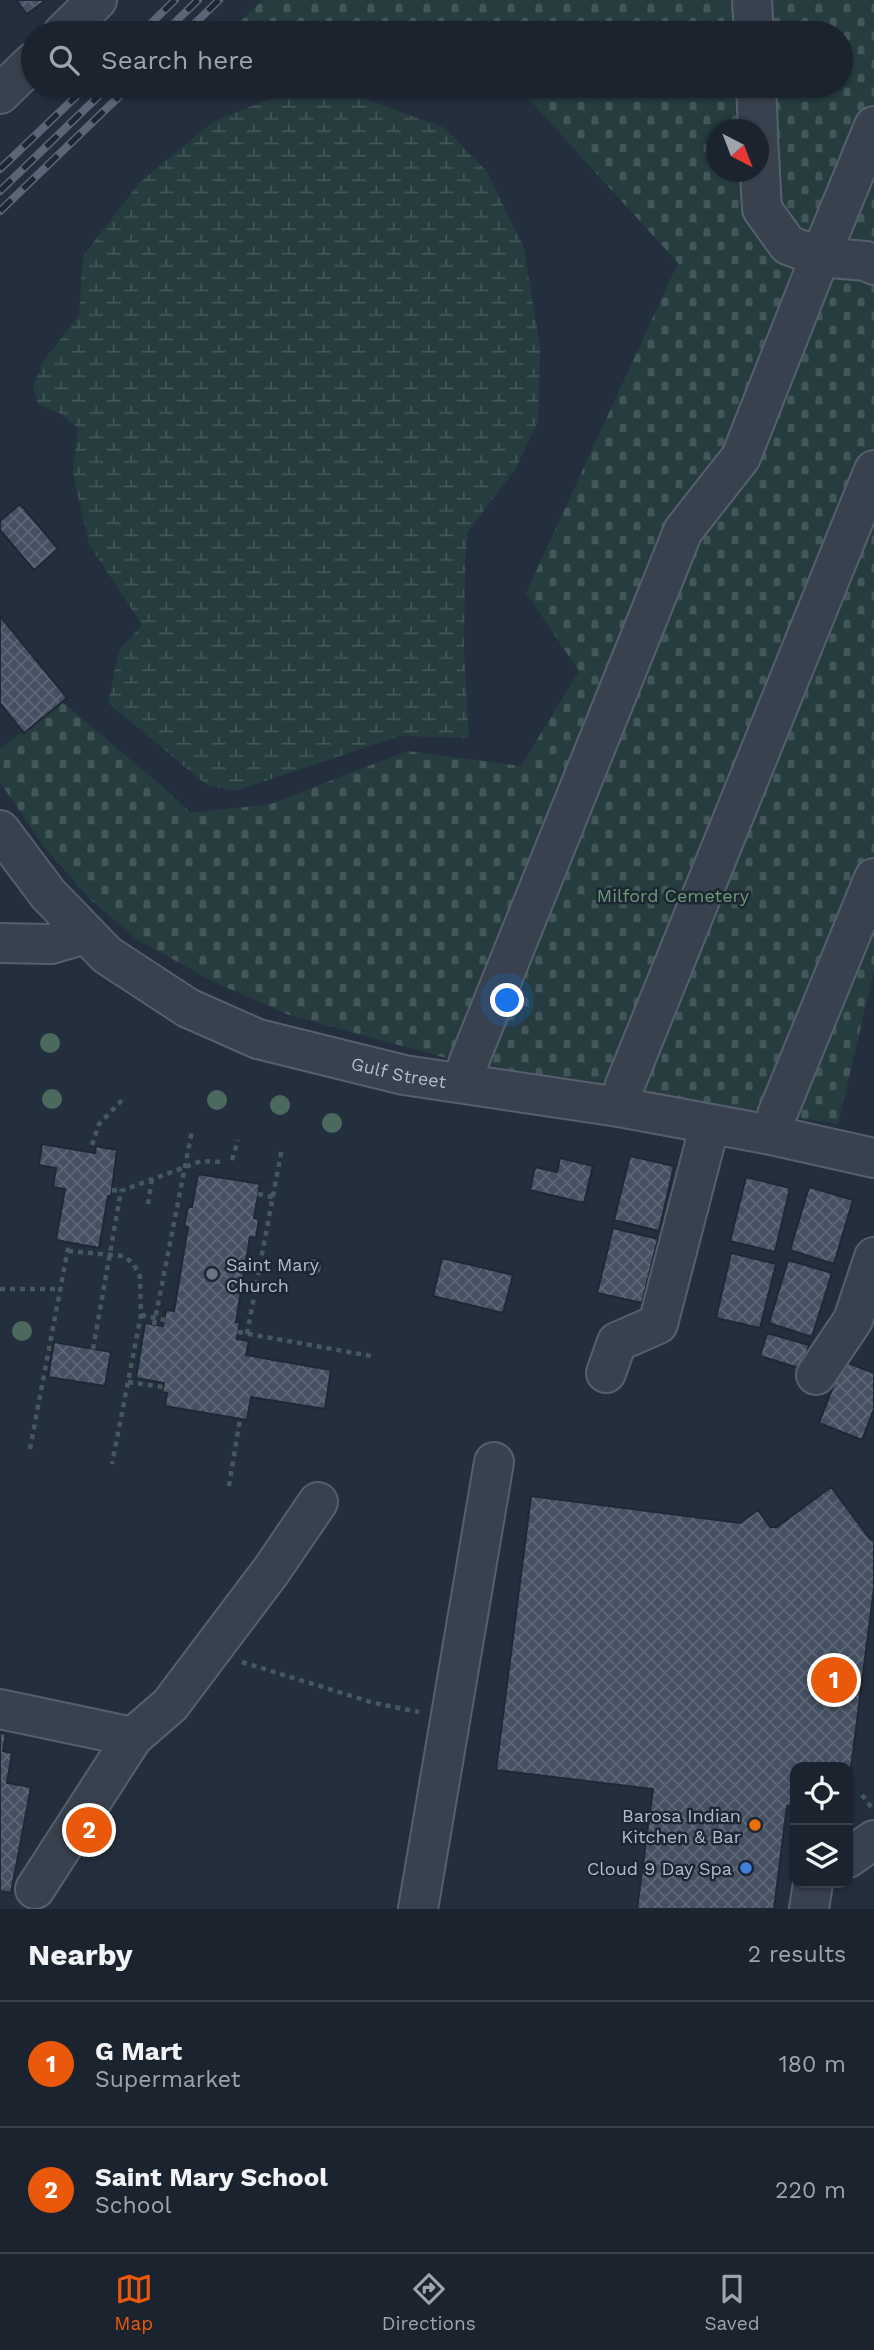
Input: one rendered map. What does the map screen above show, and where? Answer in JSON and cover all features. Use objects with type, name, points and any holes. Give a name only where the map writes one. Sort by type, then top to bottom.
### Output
[{"type":"street","points":[[75,21],[97,0]]},
{"type":"street","points":[[752,0],[753,21]]},
{"type":"street","points":[[0,94],[21,74]]},
{"type":"street","points":[[757,98],[758,119]]},
{"type":"street","points":[[468,1064],[683,531],[741,457],[874,125]]},
{"type":"street","points":[[760,182],[762,209],[788,245],[820,257],[871,256]]},
{"type":"street","points":[[619,1107],[625,1085],[874,470]]},
{"type":"street","name":"Gulf Street","points":[[0,830],[48,894],[107,955],[188,1008],[258,1039],[431,1080],[619,1107],[874,1158]]},
{"type":"street","points":[[777,1115],[874,878]]},
{"type":"street","points":[[0,943],[51,944],[85,934]]},
{"type":"street","points":[[606,1373],[617,1342],[658,1324],[710,1124]]},
{"type":"street","points":[[816,1375],[863,1324],[874,1257]]},
{"type":"street","points":[[418,1909],[494,1462]]},
{"type":"street","points":[[35,1889],[133,1737],[170,1705],[278,1563],[318,1502]]},
{"type":"street","points":[[0,1709],[133,1737]]},
{"type":"street","points":[[853,1855],[874,1840]]},
{"type":"street","points":[[809,1909],[812,1888]]},
{"type":"path","points":[[92,1145],[99,1124],[123,1099]]},
{"type":"path","points":[[154,1325],[192,1131]]},
{"type":"path","points":[[232,1160],[238,1140]]},
{"type":"path","points":[[247,1334],[282,1148]]},
{"type":"path","points":[[112,1190],[121,1191],[201,1161],[221,1162]]},
{"type":"path","points":[[148,1204],[152,1179]]},
{"type":"path","points":[[93,1349],[121,1191]]},
{"type":"path","points":[[258,1194],[273,1197]]},
{"type":"path","points":[[30,1449],[69,1243]]},
{"type":"path","points":[[68,1251],[123,1256],[133,1264],[140,1277],[141,1315],[112,1464]]},
{"type":"path","points":[[0,1289],[61,1289]]},
{"type":"path","points":[[141,1315],[164,1320]]},
{"type":"path","points":[[238,1332],[371,1356]]},
{"type":"path","points":[[128,1382],[163,1387]]},
{"type":"path","points":[[229,1486],[240,1419]]},
{"type":"path","points":[[213,1648],[229,1657],[275,1674],[374,1703],[450,1716]]},
{"type":"path","points":[[862,1795],[874,1809]]},
{"type":"green space","name":"Milford Cemetery","points":[[263,0],[874,0],[874,971],[838,1124],[468,1064],[289,1015],[214,982],[136,939],[90,899],[46,850],[0,782],[0,749],[61,701],[191,813],[271,804],[407,751],[521,766],[579,671],[526,593],[678,263],[528,98],[853,98],[853,21],[241,21]]},
{"type":"green space","points":[[363,98],[445,128],[487,172],[524,248],[540,347],[538,421],[516,468],[468,532],[464,650],[469,738],[400,736],[235,791],[207,785],[108,703],[119,650],[142,625],[89,544],[73,473],[78,428],[61,414],[38,404],[33,386],[44,360],[79,316],[83,256],[139,183],[214,121],[270,99]]},
{"type":"building","points":[[16,0],[46,0],[27,14]]},
{"type":"building","points":[[20,504],[58,549],[34,570],[0,530],[0,521]]},
{"type":"building","points":[[0,616],[67,698],[24,733],[0,703]]},
{"type":"building","points":[[42,1144],[95,1153],[96,1146],[117,1150],[111,1197],[108,1196],[99,1248],[56,1240],[65,1189],[53,1187],[56,1168],[39,1165]]},
{"type":"building","points":[[630,1156],[674,1166],[659,1231],[614,1220]]},
{"type":"building","points":[[560,1158],[593,1166],[584,1203],[530,1190],[535,1167],[557,1172]]},
{"type":"building","name":"Saint Mary Church","points":[[198,1174],[260,1184],[254,1218],[259,1219],[256,1238],[250,1237],[236,1322],[240,1322],[237,1339],[249,1341],[246,1355],[331,1370],[325,1409],[251,1397],[247,1420],[165,1406],[167,1393],[162,1392],[164,1383],[136,1378],[145,1323],[163,1326],[166,1310],[174,1311],[188,1227],[184,1226],[188,1207],[192,1207]]},
{"type":"building","points":[[746,1177],[790,1188],[775,1252],[730,1241]]},
{"type":"building","points":[[809,1187],[853,1200],[834,1264],[790,1250]]},
{"type":"building","points":[[613,1228],[658,1239],[642,1303],[597,1293]]},
{"type":"building","points":[[731,1253],[776,1264],[760,1328],[716,1318]]},
{"type":"building","points":[[309,1258],[317,1258],[322,1267],[320,1274],[309,1276],[304,1271],[304,1263]]},
{"type":"building","points":[[442,1258],[513,1275],[503,1313],[433,1296]]},
{"type":"building","points":[[788,1260],[832,1273],[812,1337],[769,1323]]},
{"type":"building","points":[[767,1333],[809,1345],[802,1369],[760,1356]]},
{"type":"building","points":[[54,1342],[111,1352],[105,1386],[48,1377]]},
{"type":"building","points":[[843,1361],[874,1373],[874,1409],[862,1440],[819,1423]]},
{"type":"building","points":[[831,1487],[870,1539],[874,1540],[874,1588],[852,1762],[790,1762],[790,1806],[787,1806],[774,1909],[637,1909],[653,1789],[496,1770],[531,1496],[740,1523],[758,1510],[770,1527],[777,1527]]},
{"type":"building","points":[[0,1733],[6,1734],[3,1751],[12,1753],[7,1783],[31,1787],[11,1893],[0,1891]]},
{"type":"railway","points":[[153,21],[175,0]]},
{"type":"railway","points":[[176,21],[198,0]]},
{"type":"railway","points":[[197,21],[219,0]]},
{"type":"railway","points":[[0,169],[74,98]]},
{"type":"railway","points":[[0,191],[97,98]]},
{"type":"railway","points":[[0,211],[118,98]]},
{"type":"place","name":"Saint Mary Church","points":[[212,1274]]},
{"type":"place","name":"G Mart","points":[[834,1680]]},
{"type":"place","name":"Barosa Indian Kitchen & Bar","points":[[755,1825]]},
{"type":"place","name":"Saint Mary School","points":[[89,1830]]},
{"type":"place","name":"Cloud 9 Day Spa","points":[[746,1868]]}]
